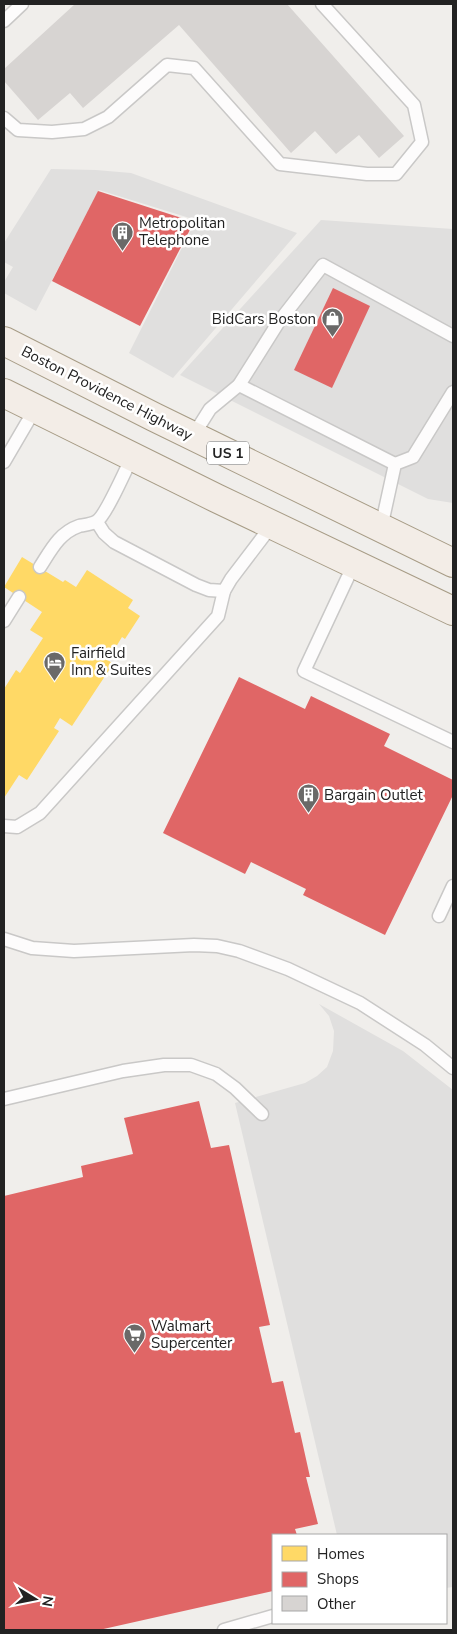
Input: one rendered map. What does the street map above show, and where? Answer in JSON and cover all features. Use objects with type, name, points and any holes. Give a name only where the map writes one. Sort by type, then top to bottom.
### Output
[{"type":"main road","name":"Boston Providence Highway","points":[[4,341],[381,528],[447,555]]},
{"type":"main road","points":[[4,393],[272,526],[453,611]]},
{"type":"lane","points":[[4,21],[22,4]]},
{"type":"lane","points":[[4,118],[18,130],[52,132],[84,129],[108,117],[167,65],[194,68],[280,164],[367,174],[396,174],[422,142],[414,105],[322,4]]},
{"type":"lane","points":[[193,436],[210,409],[239,385],[278,323],[324,265],[453,336]]},
{"type":"lane","points":[[239,385],[395,464],[414,457],[453,392]]},
{"type":"lane","points":[[4,462],[34,409]]},
{"type":"lane","points":[[40,567],[57,540],[64,534],[78,527],[97,522],[104,513],[132,457]]},
{"type":"lane","points":[[381,528],[395,464]]},
{"type":"lane","points":[[97,522],[104,533],[114,542],[196,585],[209,590],[224,591]]},
{"type":"lane","points":[[4,826],[17,827],[40,813],[218,616],[224,591],[272,526]]},
{"type":"lane","points":[[354,564],[304,671],[453,742]]},
{"type":"lane","points":[[4,621],[19,597]]},
{"type":"lane","points":[[439,916],[453,886]]},
{"type":"lane","points":[[4,939],[32,948],[74,951],[194,945],[217,946],[239,951],[280,966],[360,1003],[425,1045],[453,1068]]},
{"type":"lane","points":[[4,1099],[123,1070],[191,1065],[216,1074],[235,1088],[262,1114]]},
{"type":"lane","points":[[224,1630],[272,1616]]},
{"type":"shaded area","points":[[51,169],[131,173],[297,233],[173,378],[129,353],[196,220],[99,190],[36,311],[4,293],[4,282],[13,267],[4,262],[4,243]]},
{"type":"shaded area","points":[[321,220],[453,229],[453,503],[428,499],[180,375]]},
{"type":"shaded area","points":[[319,1004],[403,1051],[453,1090],[453,1587],[447,1588],[447,1534],[337,1534],[235,1103],[305,1083],[327,1067],[333,1051],[334,1031],[329,1016]]},
{"type":"building: Homes","name":"Fairfield Inn & Suites","points":[[22,557],[63,582],[65,580],[76,587],[87,570],[133,600],[128,608],[140,616],[125,639],[122,637],[108,660],[113,664],[72,726],[60,718],[54,728],[59,731],[27,780],[19,775],[4,798],[4,689],[16,670],[20,673],[43,638],[30,630],[42,612],[4,587]]},
{"type":"building: Shops","name":"Metropolitan Telephone","points":[[98,191],[194,222],[140,326],[52,281]]},
{"type":"building: Shops","name":"BidCars Boston","points":[[333,288],[370,306],[332,388],[294,370]]},
{"type":"building: Shops","name":"Bargain Outlet","points":[[239,677],[305,709],[311,696],[390,734],[384,746],[453,780],[453,795],[385,935],[303,895],[306,889],[251,862],[245,874],[163,833]]},
{"type":"building: Shops","name":"Walmart Supercenter","points":[[199,1101],[211,1148],[229,1145],[270,1325],[259,1327],[272,1383],[283,1381],[295,1433],[300,1432],[310,1477],[306,1477],[318,1524],[295,1529],[297,1534],[272,1534],[272,1591],[99,1630],[4,1630],[4,1196],[83,1177],[81,1166],[133,1154],[124,1118]]},
{"type":"building: Other","points":[[75,4],[287,4],[404,136],[379,158],[359,135],[336,154],[315,131],[291,153],[179,25],[83,108],[70,93],[38,120],[4,81],[4,69]]},
{"type":"place","name":"Metropolitan Telephone","points":[[123,251]]},
{"type":"place","name":"BidCars Boston","points":[[332,338]]},
{"type":"place","name":"Fairfield Inn & Suites","points":[[55,681]]},
{"type":"place","name":"Bargain Outlet","points":[[308,814]]},
{"type":"place","name":"Walmart Supercenter","points":[[135,1354]]}]
